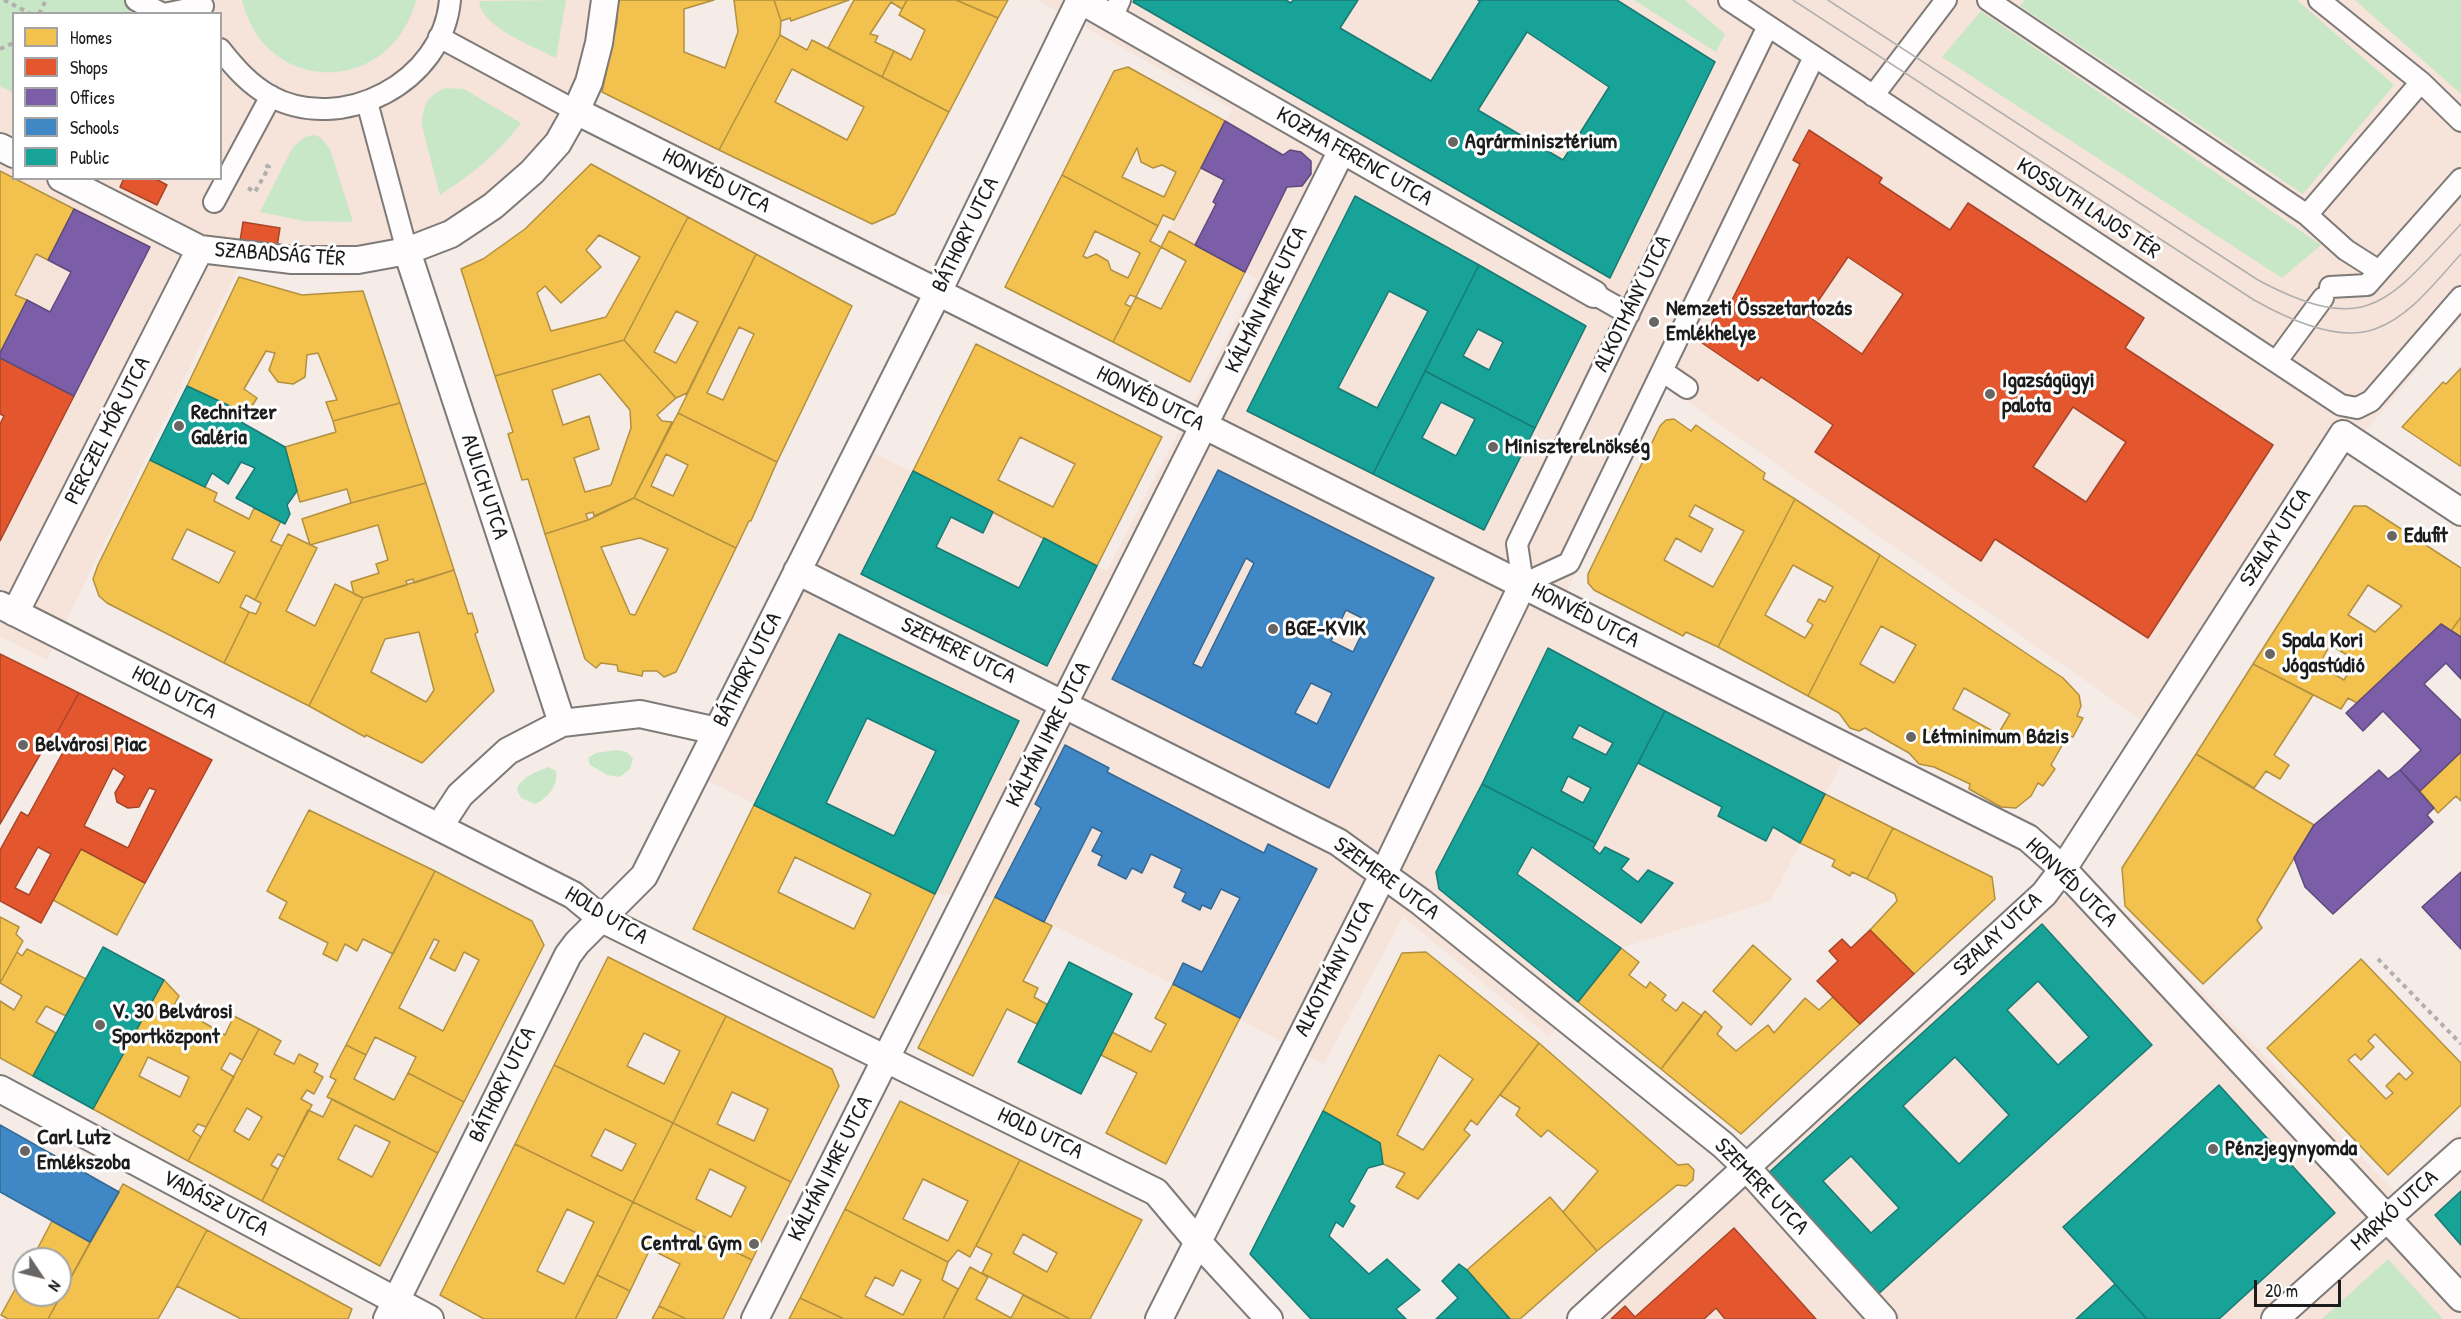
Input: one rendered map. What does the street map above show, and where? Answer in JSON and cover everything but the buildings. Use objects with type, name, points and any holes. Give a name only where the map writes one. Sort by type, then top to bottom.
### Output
[{"type":"street","points":[[136,0],[160,12]]},
{"type":"street","points":[[222,52],[239,74],[271,96],[302,107],[335,109],[367,102],[396,87],[421,65],[439,37],[450,0]]},
{"type":"street","name":"SZABADSÁG TÉR","points":[[65,180],[200,249],[292,260],[358,260],[407,251],[451,234],[493,206],[532,172],[558,143],[589,82],[599,43],[605,0]]},
{"type":"street","name":"KOZMA FERENC UTCA","points":[[1080,0],[1116,9],[1342,150],[1629,314]]},
{"type":"street","name":"BÁTHORY UTCA","points":[[392,1310],[568,955],[576,943],[644,876],[938,292],[1080,0]]},
{"type":"street","name":"KOSSUTH LAJOS TÉR","points":[[1729,0],[2341,405],[2357,408]]},
{"type":"street","points":[[1873,96],[1946,0]]},
{"type":"street","points":[[1988,0],[2307,215],[2346,250],[2379,271]]},
{"type":"street","points":[[2319,0],[2421,82],[2461,121]]},
{"type":"street","points":[[175,12],[204,7]]},
{"type":"street","name":"ALKOTMÁNY UTCA","points":[[1159,1319],[1383,875],[1523,584],[1517,544],[1768,26]]},
{"type":"street","points":[[439,37],[576,111]]},
{"type":"street","points":[[1523,584],[1569,563],[1814,57]]},
{"type":"street","points":[[2307,215],[2421,82]]},
{"type":"street","points":[[214,202],[271,96]]},
{"type":"street","points":[[367,102],[407,251]]},
{"type":"street","name":"HONVÉD UTCA","points":[[576,111],[2028,838],[2063,869],[2461,1298]]},
{"type":"street","name":"KÁLMÁN IMRE UTCA","points":[[755,1319],[1342,150]]},
{"type":"street","points":[[2276,362],[2326,293],[2367,285],[2461,179]]},
{"type":"street","name":"PERCZEL MÓR UTCA","points":[[8,609],[200,249]]},
{"type":"street","name":"AULICH UTCA","points":[[407,251],[562,723]]},
{"type":"street","points":[[2357,408],[2371,401],[2461,297]]},
{"type":"street","points":[[1662,371],[1687,388]]},
{"type":"street","name":"SZALAY UTCA","points":[[1581,1319],[2037,900],[2063,869],[2343,434],[2357,408]]},
{"type":"street","points":[[2343,434],[2461,512]]},
{"type":"street","name":"SZEMERE UTCA","points":[[797,571],[1338,842],[1439,916],[1723,1145],[1746,1167],[1883,1319]]},
{"type":"street","name":"HOLD UTCA","points":[[8,609],[573,895],[602,919],[1156,1192],[1197,1242],[1269,1319]]},
{"type":"street","points":[[439,827],[460,795],[508,750],[562,723],[640,714],[717,731]]},
{"type":"street","name":"VADÁSZ UTCA","points":[[0,1089],[392,1310],[430,1319]]},
{"type":"street","name":"MARKÓ UTCA","points":[[2275,1319],[2461,1152]]},
{"type":"path","points":[[4,0],[27,12]]},
{"type":"path","points":[[2378,959],[2461,1044]]},
{"type":"shaded area","points":[[0,0],[612,0],[612,19],[580,135],[469,236],[401,265],[347,277],[239,267],[47,660],[0,636]]},
{"type":"shaded area","points":[[1037,0],[2461,0],[2461,318],[2357,441],[2167,738],[1665,386],[1564,597],[1850,748],[1771,901],[1621,948],[1549,1037],[1403,917],[1324,1064],[1173,984],[995,897],[935,894],[708,781],[874,453],[1107,571],[1257,279],[1169,231],[1232,109]]},
{"type":"shaded area","points":[[2095,881],[2395,1191],[2461,1130],[2461,1319],[1598,1319],[2048,904]]},
{"type":"green space","points":[[0,0],[165,0],[164,12],[12,12],[12,92],[0,86]]},
{"type":"green space","points":[[242,0],[416,0],[402,32],[382,54],[356,68],[328,72],[301,68],[275,54],[255,32]]},
{"type":"green space","points":[[566,0],[556,58],[499,28],[482,11],[479,1]]},
{"type":"green space","points":[[1634,0],[1685,0],[1725,34],[1716,52]]},
{"type":"green space","points":[[2025,0],[2297,0],[2394,85],[2303,194],[2020,6]]},
{"type":"green space","points":[[2355,0],[2461,0],[2461,94]]},
{"type":"green space","points":[[1981,11],[2321,245],[2282,278],[1942,57]]},
{"type":"green space","points":[[445,88],[464,89],[521,123],[484,163],[440,195],[422,119],[430,98]]},
{"type":"green space","points":[[313,135],[320,137],[330,149],[353,222],[304,221],[260,212],[293,147],[305,137]]},
{"type":"green space","points":[[616,750],[627,752],[633,759],[630,769],[620,777],[607,775],[590,765],[588,758],[596,753]]},
{"type":"green space","points":[[548,767],[556,771],[556,776],[554,786],[548,795],[535,804],[521,798],[517,790],[519,785],[530,776]]},
{"type":"green space","points":[[2388,1259],[2443,1319],[2322,1319]]},
{"type":"tram line","points":[[1793,0],[2254,300],[2297,321],[2329,331],[2345,333],[2360,333],[2375,329],[2400,316],[2411,307],[2461,254]]},
{"type":"tram line","points":[[1828,0],[2258,280],[2295,297],[2325,307],[2351,309],[2373,303],[2393,292],[2461,224]]},
{"type":"place","name":"Agrárminisztérium","points":[[1453,142]]},
{"type":"place","name":"Nemzeti Összetartozás Emlékhelye","points":[[1654,322]]},
{"type":"place","name":"Igazságügyi palota","points":[[1990,394]]},
{"type":"place","name":"Rechnitzer Galéria","points":[[179,426]]},
{"type":"place","name":"Miniszterelnökség","points":[[1493,447]]},
{"type":"place","name":"Edufit","points":[[2392,536]]},
{"type":"place","name":"BGE-KVIK","points":[[1273,629]]},
{"type":"place","name":"Spala Kori Jógastúdió","points":[[2270,654]]},
{"type":"place","name":"Létminimum Bázis","points":[[1911,737]]},
{"type":"place","name":"Belvárosi Piac","points":[[23,745]]},
{"type":"place","name":"V. 30 Belvárosi Sportközpont","points":[[100,1025]]},
{"type":"place","name":"Pénzjegynyomda","points":[[2213,1149]]},
{"type":"place","name":"Carl Lutz Emlékszoba","points":[[25,1151]]},
{"type":"place","name":"Central Gym","points":[[754,1244]]}]
